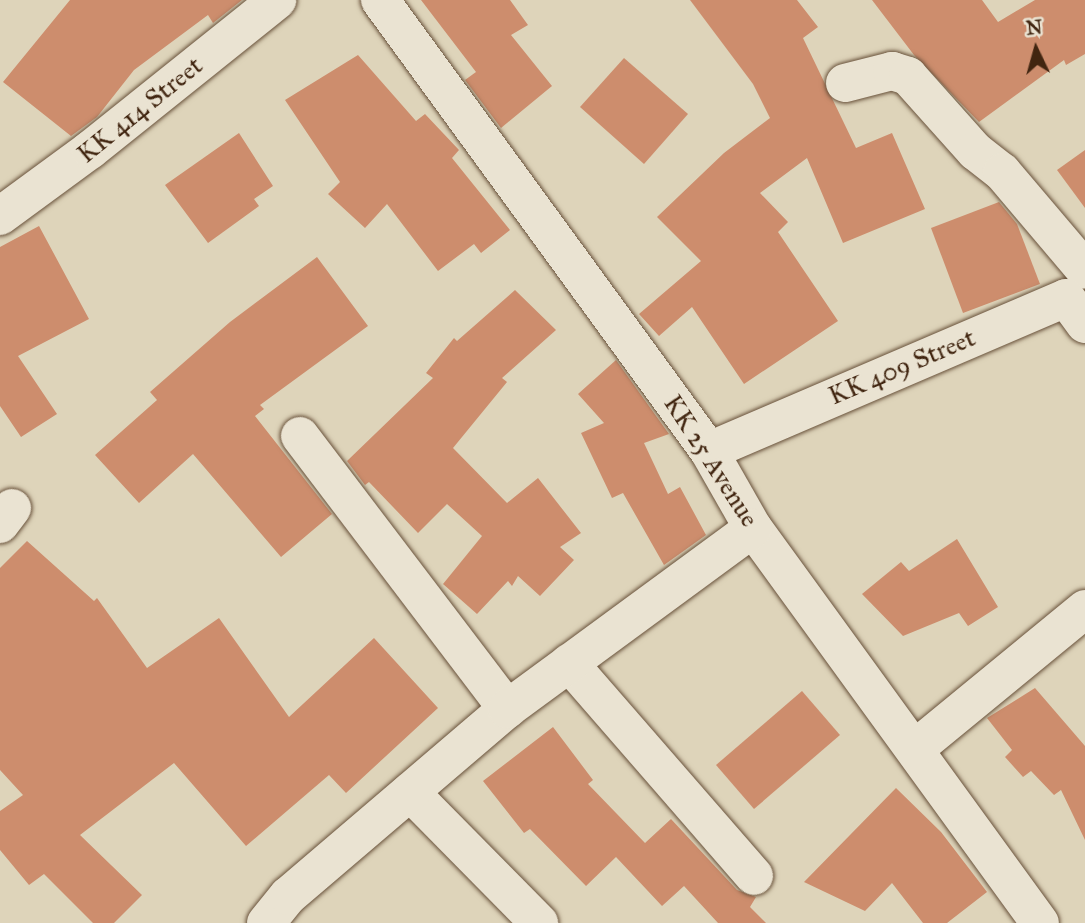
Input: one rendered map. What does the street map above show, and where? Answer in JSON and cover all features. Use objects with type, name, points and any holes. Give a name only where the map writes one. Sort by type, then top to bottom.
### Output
[{"type":"street","name":"KK 414 Street","points":[[0,216],[90,150],[276,0]]},
{"type":"street","name":"KK 25 Avenue","points":[[380,0],[709,451],[753,528],[916,748],[1040,923]]},
{"type":"street","points":[[845,83],[892,71],[908,76],[975,150],[1002,172],[1080,294]]},
{"type":"street","name":"KK 409 Street","points":[[709,451],[1080,294]]},
{"type":"street","points":[[300,436],[507,709]]},
{"type":"street","points":[[267,923],[288,896],[507,709],[753,528]]},
{"type":"street","points":[[916,748],[1085,609]]},
{"type":"street","points":[[569,663],[754,876]]},
{"type":"street","points":[[410,792],[539,923]]},
{"type":"building","points":[[70,0],[242,0],[213,23],[208,15],[134,70],[97,117],[71,136],[3,82]]},
{"type":"building","points":[[421,0],[510,0],[528,25],[511,35],[552,86],[501,128],[465,80],[476,72]]},
{"type":"building","points":[[690,0],[797,0],[818,27],[803,38],[856,148],[892,133],[925,209],[843,243],[807,158],[760,193],[788,222],[778,232],[838,321],[744,384],[692,307],[659,336],[639,314],[701,261],[657,217],[724,153],[770,118],[753,84]]},
{"type":"building","points":[[872,0],[982,0],[998,22],[1035,0],[1085,0],[1085,54],[1066,65],[1064,60],[979,122],[914,55]]},
{"type":"building","points":[[358,55],[416,121],[425,114],[459,150],[452,158],[510,230],[481,253],[474,244],[438,271],[387,204],[365,228],[328,194],[340,182],[285,100]]},
{"type":"building","points":[[624,58],[688,114],[644,164],[580,107]]},
{"type":"building","points":[[239,133],[273,186],[254,199],[259,206],[208,243],[165,185]]},
{"type":"building","points":[[1085,150],[1085,208],[1057,170]]},
{"type":"building","points":[[999,202],[1017,224],[1040,284],[963,313],[931,228]]},
{"type":"building","points":[[39,226],[89,319],[18,356],[57,414],[21,437],[0,406],[0,247]]},
{"type":"building","points":[[317,257],[368,326],[260,405],[264,409],[255,416],[332,514],[281,557],[193,454],[139,503],[95,455],[157,400],[150,392],[230,322]]},
{"type":"building","points":[[515,290],[556,330],[502,378],[507,382],[453,448],[507,503],[538,478],[581,533],[560,547],[574,560],[540,596],[518,576],[512,586],[508,581],[477,614],[443,584],[482,536],[447,504],[418,533],[369,482],[365,485],[347,461],[433,378],[426,373],[454,338],[457,341]]},
{"type":"building","points":[[616,360],[669,434],[644,443],[668,494],[680,487],[706,535],[664,565],[623,493],[612,498],[581,433],[604,423],[578,394]]},
{"type":"building","points":[[957,539],[998,607],[968,626],[959,613],[903,636],[862,594],[901,562],[909,571]]},
{"type":"building","points":[[27,541],[94,601],[97,598],[147,668],[219,618],[289,717],[374,638],[438,708],[346,793],[329,775],[246,846],[174,763],[80,835],[142,895],[114,923],[93,923],[44,874],[29,885],[0,850],[0,811],[23,795],[0,770],[0,568]]},
{"type":"building","points":[[1035,688],[1085,746],[1085,840],[1061,790],[1054,795],[1031,771],[1023,777],[1005,757],[1012,750],[987,718]]},
{"type":"building","points":[[802,691],[840,735],[754,809],[716,765]]},
{"type":"building","points":[[553,727],[593,780],[588,784],[645,843],[671,819],[737,890],[756,897],[750,907],[766,923],[718,923],[684,886],[662,906],[616,857],[586,886],[530,829],[524,833],[483,781]]},
{"type":"building","points":[[896,788],[941,832],[987,892],[947,923],[923,923],[892,883],[865,911],[804,882]]}]
